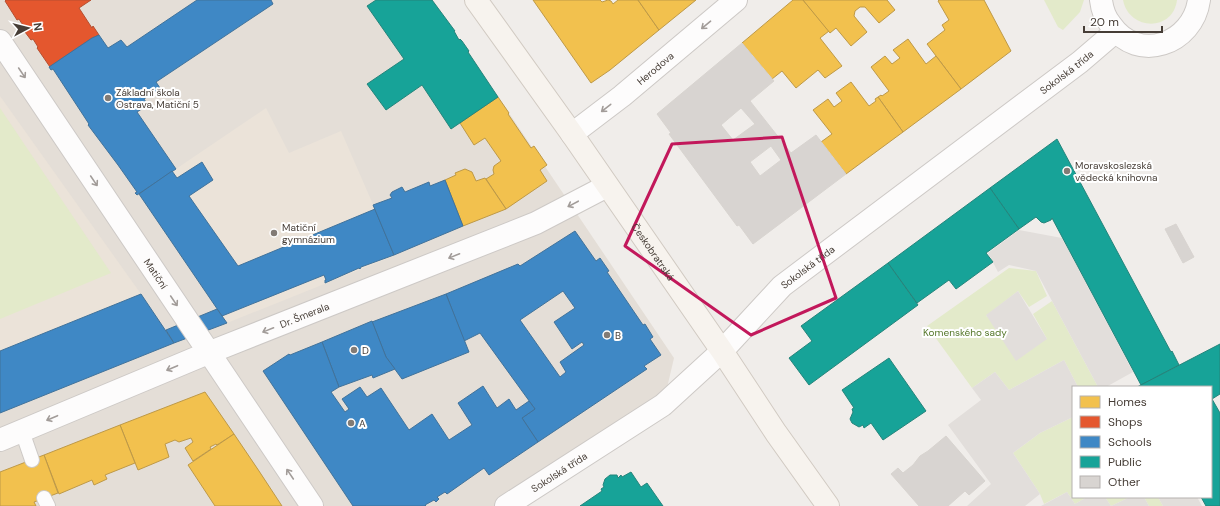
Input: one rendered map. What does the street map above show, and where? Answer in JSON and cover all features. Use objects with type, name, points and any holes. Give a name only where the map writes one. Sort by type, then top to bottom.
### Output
[{"type":"main road","name":"Českobratrská","points":[[476,0],[572,134],[722,351],[776,433],[828,506]]},
{"type":"street","name":"Herodova","points":[[572,134],[622,96],[736,0]]},
{"type":"street","points":[[1101,0],[1103,12],[1115,32],[1128,40],[1146,46],[1165,43],[1178,37],[1188,27],[1197,10],[1199,0]]},
{"type":"street","name":"Sokolská třída","points":[[506,506],[662,405],[722,351],[782,286],[1074,67],[1115,32]]},
{"type":"street","name":"Matiční","points":[[0,41],[312,506]]},
{"type":"street","name":"Dr. Šmerala","points":[[0,440],[208,353],[536,223],[607,186]]},
{"type":"lane","points":[[22,431],[32,460]]},
{"type":"highlighted area","points":[[782,137],[836,298],[751,335],[625,246],[672,144]]},
{"type":"shaded area","points":[[0,0],[433,0],[674,358],[663,405],[506,506],[0,506]]},
{"type":"shaded area","points":[[0,96],[141,294],[174,343],[0,413]]},
{"type":"shaded area","name":"Matiční gymnázium","points":[[266,108],[289,153],[341,131],[394,256],[227,323],[139,194]]},
{"type":"shaded area","points":[[1019,230],[1062,238],[1133,372],[1108,386],[1097,386],[1036,271],[1009,265],[998,272],[988,253]]},
{"type":"shaded area","points":[[1018,291],[1047,339],[1016,361],[986,315]]},
{"type":"shaded area","points":[[1064,360],[1077,386],[1072,386],[1072,417],[1040,433],[1013,453],[1040,494],[1025,506],[967,506],[991,484],[948,425],[981,400],[972,388],[995,372],[1009,390]]},
{"type":"shaded area","points":[[1067,492],[1075,504],[1085,498],[1106,498],[1111,506],[1041,506]]},
{"type":"shaded area","points":[[1128,498],[1145,498],[1149,506],[1111,506]]},
{"type":"shaded area","points":[[1159,498],[1198,498],[1202,506],[1163,506]]},
{"type":"green space","points":[[1044,0],[1084,0],[1080,12],[1063,30],[1058,27]]},
{"type":"green space","points":[[1123,0],[1177,0],[1174,10],[1168,18],[1151,24],[1133,18],[1127,10]]},
{"type":"green space","points":[[0,108],[111,273],[0,319]]},
{"type":"green space","name":"Komenského sady","points":[[1009,268],[1036,271],[1047,296],[1029,307],[1018,291],[986,316],[1047,339],[1033,314],[1052,301],[1097,386],[1077,386],[1064,360],[1009,390],[995,372],[972,388],[927,326]]},
{"type":"green space","points":[[1072,417],[1072,498],[1085,498],[1075,504],[1067,492],[1044,504],[1040,494],[1013,453],[1040,433]]},
{"type":"green space","points":[[1106,498],[1128,498],[1111,506]]},
{"type":"green space","points":[[1145,498],[1159,498],[1163,506],[1149,506]]},
{"type":"building: Homes","points":[[533,0],[600,0],[602,2],[608,0],[613,4],[618,0],[638,0],[659,30],[610,70],[591,83]]},
{"type":"building: Homes","points":[[638,0],[696,0],[659,30]]},
{"type":"building: Homes","points":[[793,0],[803,0],[829,31],[820,38],[842,66],[825,78],[818,70],[796,88],[782,71],[772,79],[742,43]]},
{"type":"building: Homes","points":[[803,0],[887,0],[895,10],[879,23],[865,7],[860,7],[855,11],[854,16],[867,32],[851,46],[836,28],[830,33]]},
{"type":"building: Homes","points":[[984,0],[1011,51],[961,89],[927,44],[945,30],[942,25],[949,20],[938,1]]},
{"type":"building: Homes","points":[[908,39],[926,64],[936,56],[961,89],[903,132],[878,97],[889,91],[871,67],[885,56],[892,64],[900,58],[893,50]]},
{"type":"building: Homes","points":[[851,82],[869,106],[876,101],[875,99],[878,97],[903,132],[846,174],[821,142],[832,134],[813,110],[828,99],[834,107],[842,101],[836,93]]},
{"type":"building: Homes","points":[[498,97],[531,148],[534,146],[547,165],[540,170],[547,181],[506,209],[486,179],[494,174],[494,166],[501,161],[485,138],[474,145],[460,123]]},
{"type":"building: Homes","points":[[465,169],[472,172],[476,181],[485,178],[506,209],[463,226],[445,180],[456,175],[455,173]]},
{"type":"building: Homes","points":[[205,392],[234,434],[217,445],[216,444],[210,447],[211,449],[193,461],[185,448],[193,442],[191,438],[179,442],[175,440],[165,444],[169,457],[138,470],[120,425]]},
{"type":"building: Homes","points":[[120,425],[135,463],[105,475],[107,479],[94,485],[92,480],[59,494],[44,455]]},
{"type":"building: Homes","points":[[234,434],[282,506],[215,506],[188,465]]},
{"type":"building: Homes","points":[[44,455],[58,493],[34,502],[36,506],[0,506],[0,472]]},
{"type":"building: Shops","points":[[91,0],[79,8],[92,28],[93,26],[99,35],[92,38],[50,67],[37,48],[38,47],[33,39],[31,40],[22,28],[24,27],[19,19],[17,20],[5,1]]},
{"type":"building: Schools","name":"Základní škola Ostrava, Matiční 5","points":[[197,0],[271,0],[273,4],[156,82],[160,88],[144,99],[148,105],[137,112],[176,169],[137,195],[135,193],[137,192],[88,125],[89,124],[53,69],[51,70],[49,67],[92,38],[99,35],[108,48],[121,40],[127,47]]},
{"type":"building: Schools","points":[[202,162],[213,180],[189,196],[238,266],[375,209],[394,255],[361,267],[360,269],[359,268],[325,283],[326,280],[324,275],[222,316],[139,194],[172,171],[177,178]]},
{"type":"building: Schools","points":[[445,180],[463,226],[394,255],[373,205],[392,198],[390,195],[392,192],[402,187],[405,192],[429,182],[430,186]]},
{"type":"building: Schools","name":"B","points":[[575,231],[596,261],[600,258],[609,271],[607,272],[643,325],[645,324],[653,337],[650,339],[661,355],[644,366],[647,369],[538,442],[522,418],[535,409],[480,333],[464,341],[446,294],[518,264],[520,266]],"holes":[[[563,291],[575,308],[554,322],[572,349],[582,342],[584,345],[560,362],[566,372],[560,377],[520,320]]]},
{"type":"building: Schools","points":[[141,294],[174,343],[0,413],[0,351]]},
{"type":"building: Schools","points":[[446,294],[469,352],[402,379],[386,357],[372,322]]},
{"type":"building: Schools","points":[[217,309],[227,323],[174,343],[166,330]]},
{"type":"building: Schools","name":"D","points":[[372,321],[386,357],[395,369],[373,378],[372,375],[339,387],[322,342]]},
{"type":"building: Schools","name":"A","points":[[322,342],[339,387],[331,392],[345,412],[349,409],[342,399],[360,387],[367,397],[381,388],[409,430],[432,414],[449,440],[472,425],[458,403],[483,386],[497,408],[509,399],[516,410],[529,401],[535,409],[522,418],[538,442],[489,475],[484,468],[447,494],[445,492],[437,497],[439,499],[436,502],[434,500],[425,505],[426,506],[353,506],[263,371],[289,354],[290,355]]},
{"type":"building: Public","points":[[376,0],[432,0],[455,31],[459,40],[460,39],[462,41],[469,51],[468,52],[498,97],[451,129],[422,85],[386,110],[367,84],[404,59],[367,6]]},
{"type":"building: Public","points":[[1057,139],[1179,365],[1141,385],[1052,218],[1044,223],[1036,217],[1019,229],[990,188]]},
{"type":"building: Public","points":[[990,188],[1019,229],[986,253],[993,262],[956,289],[949,280],[917,303],[888,263]]},
{"type":"building: Public","points":[[888,263],[918,305],[809,385],[789,358],[812,341],[801,326]]},
{"type":"building: Public","points":[[1220,344],[1220,394],[1212,399],[1212,386],[1139,386]]},
{"type":"building: Public","points":[[889,358],[926,411],[883,440],[871,423],[864,428],[863,425],[859,427],[852,423],[850,419],[853,412],[852,409],[854,408],[842,390]]},
{"type":"building: Public","points":[[1212,399],[1220,413],[1220,506],[1206,506],[1202,498],[1212,498]]},
{"type":"building: Public","points":[[631,472],[641,487],[647,483],[663,506],[580,506],[602,491],[601,489],[604,487],[603,485],[605,479],[610,475],[617,475],[618,478],[621,475],[622,477]]},
{"type":"building: Other","points":[[742,43],[774,81],[750,101],[791,153],[816,135],[846,174],[753,244],[739,225],[737,226],[669,134],[671,133],[657,114]],"holes":[[[741,108],[755,124],[733,140],[721,125]],[[771,146],[781,160],[760,176],[750,162]]]},
{"type":"building: Other","points":[[1176,224],[1194,257],[1183,263],[1165,229]]},
{"type":"building: Other","points":[[946,436],[985,481],[969,495],[965,491],[948,506],[919,506],[891,474],[898,468],[903,473],[913,465],[920,456]]},
{"type":"place","name":"Základní škola Ostrava, Matiční 5","points":[[108,98]]},
{"type":"place","name":"Moravskoslezská vědecká knihovna","points":[[1067,171]]},
{"type":"place","name":"Matiční gymnázium","points":[[274,233]]},
{"type":"place","name":"B","points":[[607,335]]},
{"type":"place","name":"D","points":[[354,350]]},
{"type":"place","name":"A","points":[[351,423]]}]
